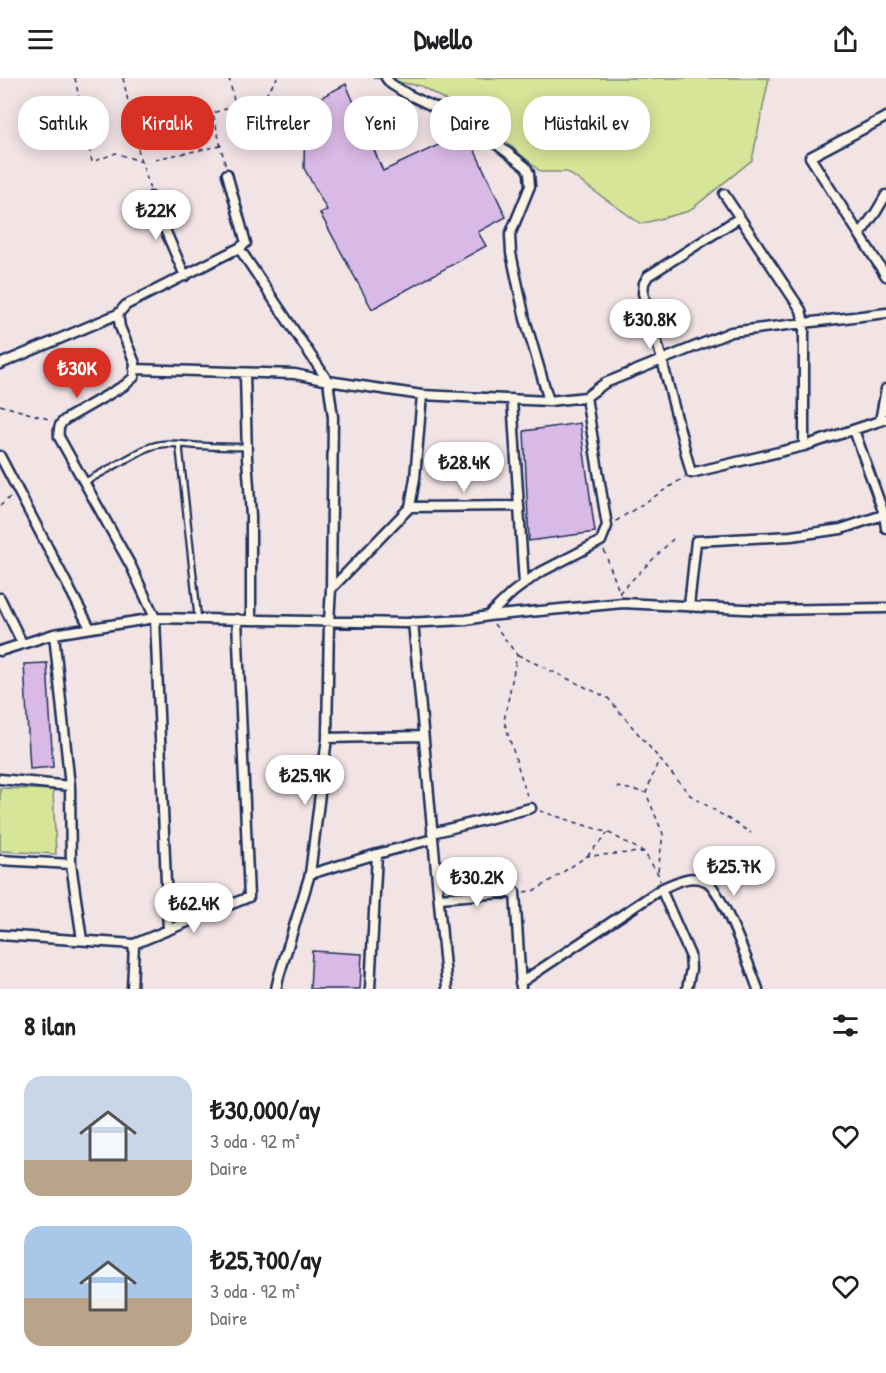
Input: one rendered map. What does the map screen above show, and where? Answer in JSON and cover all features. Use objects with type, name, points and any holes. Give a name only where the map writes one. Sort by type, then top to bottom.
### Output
[{"type":"street","points":[[386,78],[407,94],[467,122],[526,167],[530,186],[510,235],[511,253],[525,319],[549,401]]},
{"type":"street","points":[[886,117],[810,157],[886,276]]},
{"type":"street","points":[[0,364],[118,314],[126,305],[246,243],[227,174]]},
{"type":"street","points":[[724,194],[801,310],[804,323],[804,446]]},
{"type":"street","points":[[860,234],[886,195]]},
{"type":"street","points":[[152,196],[185,276]]},
{"type":"street","points":[[740,218],[648,276],[644,283],[643,293],[691,473],[804,446],[883,420],[886,389]]},
{"type":"street","points":[[239,248],[328,381],[333,417],[327,738],[310,874],[276,989]]},
{"type":"street","points":[[134,369],[295,374],[422,395],[549,401],[586,397],[605,382],[731,332],[886,313]]},
{"type":"street","points":[[118,314],[120,327],[135,363],[134,377],[125,385],[66,419],[58,428],[59,436],[131,566],[155,618],[168,930]]},
{"type":"street","points":[[245,373],[251,516],[251,619]]},
{"type":"street","points":[[331,589],[410,507],[415,478],[422,395]]},
{"type":"street","points":[[488,616],[537,574],[601,541],[607,526],[586,397]]},
{"type":"street","points":[[512,399],[524,584]]},
{"type":"street","points":[[854,430],[885,514],[886,528]]},
{"type":"street","points":[[0,456],[90,628]]},
{"type":"street","points":[[410,507],[519,506]]},
{"type":"street","points":[[689,606],[696,541],[791,536],[841,529],[885,514]]},
{"type":"street","points":[[0,598],[22,643]]},
{"type":"street","points":[[0,651],[54,634],[155,618],[413,622],[466,620],[623,603],[764,610],[886,608]]},
{"type":"street","points":[[0,935],[134,944],[249,897],[237,619]]},
{"type":"street","points":[[413,622],[447,989]]},
{"type":"street","points":[[54,634],[70,786],[71,864],[82,940]]},
{"type":"street","points":[[327,738],[423,736]]},
{"type":"street","points":[[0,779],[70,786]]},
{"type":"street","points":[[310,874],[531,808]]},
{"type":"street","points":[[370,989],[376,854]]},
{"type":"street","points":[[0,860],[71,864]]},
{"type":"street","points":[[521,986],[662,889],[686,879],[697,878],[709,883],[718,894],[758,989]]},
{"type":"street","points":[[662,889],[690,955],[691,969],[687,989]]},
{"type":"street","points":[[439,898],[515,892],[521,986]]},
{"type":"street","points":[[132,989],[134,944]]},
{"type":"lane","points":[[85,482],[150,447],[162,444],[247,447]]},
{"type":"lane","points":[[179,444],[198,619]]},
{"type":"path","points":[[75,78],[92,162],[116,153],[142,162]]},
{"type":"path","points":[[123,78],[152,196]]},
{"type":"path","points":[[229,78],[233,96]]},
{"type":"path","points":[[263,96],[266,95],[277,78]]},
{"type":"path","points":[[226,108],[213,112],[227,174]]},
{"type":"path","points":[[155,159],[221,146]]},
{"type":"path","points":[[0,405],[62,423]]},
{"type":"path","points":[[607,526],[691,473]]},
{"type":"path","points":[[0,506],[18,490]]},
{"type":"path","points":[[601,541],[619,593],[675,537]]},
{"type":"path","points":[[488,616],[517,655],[608,698],[690,795],[751,833]]},
{"type":"path","points":[[517,655],[504,721],[531,808],[609,832],[644,852],[658,874],[662,889]]},
{"type":"path","points":[[658,874],[663,834],[646,792],[659,758]]},
{"type":"path","points":[[617,787],[646,792]]},
{"type":"path","points":[[515,892],[536,890],[587,856],[609,832]]},
{"type":"path","points":[[587,856],[644,852]]},
{"type":"green space","points":[[373,78],[769,78],[752,160],[689,211],[641,224],[567,172],[541,172],[511,146],[511,96],[438,96],[421,86]]},
{"type":"green space","points":[[0,788],[53,790],[56,854],[0,851]]},
{"type":"building","points":[[346,84],[351,96],[344,96],[344,150],[374,150],[383,171],[430,149],[474,150],[506,217],[478,232],[486,246],[372,309],[320,213],[327,210],[304,168],[304,150],[332,150],[332,96],[324,96]]},
{"type":"building","points":[[580,423],[595,532],[529,541],[524,431]]},
{"type":"building","points":[[47,663],[53,767],[30,769],[24,664]]},
{"type":"building","points":[[312,951],[362,954],[360,989],[310,989]]}]
